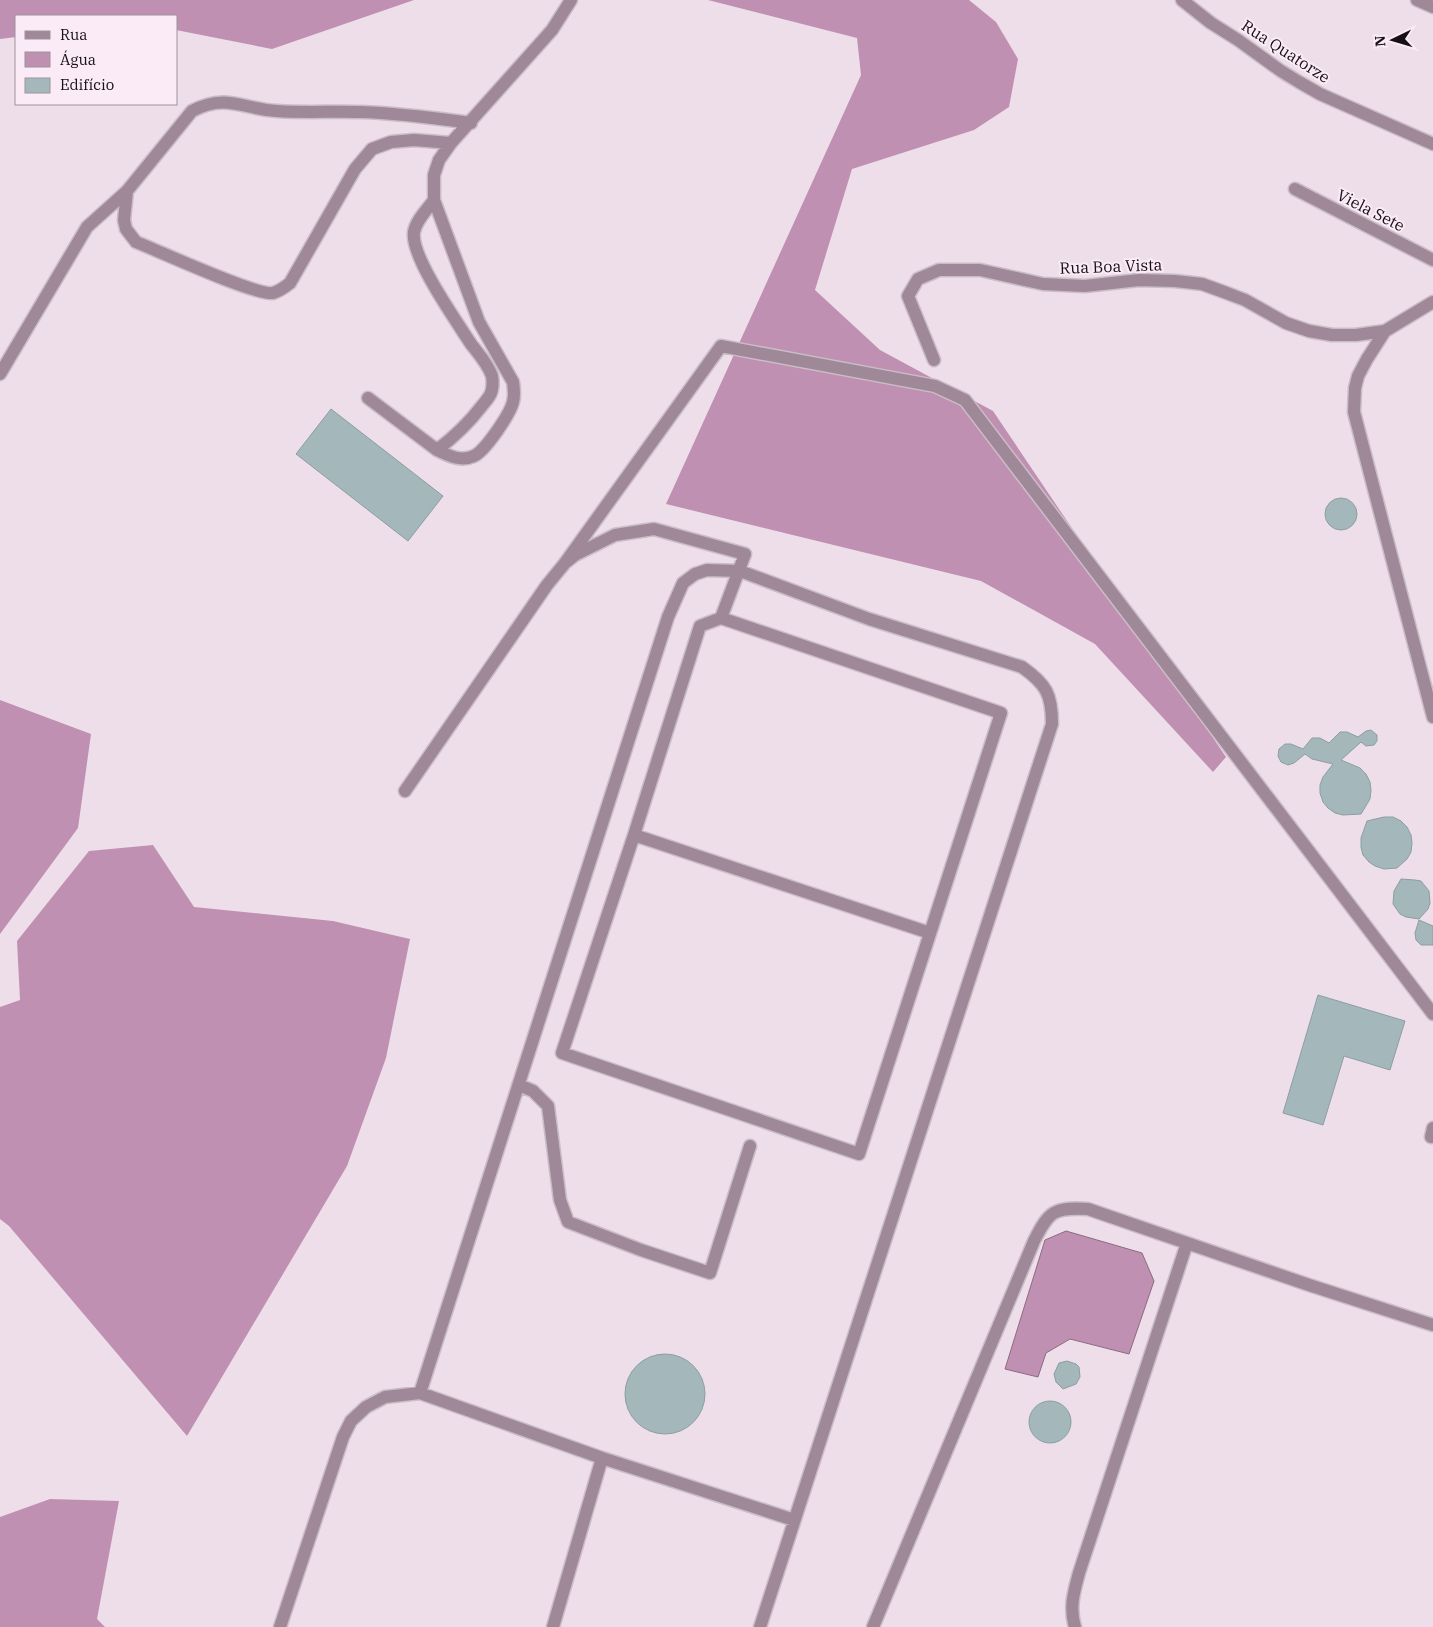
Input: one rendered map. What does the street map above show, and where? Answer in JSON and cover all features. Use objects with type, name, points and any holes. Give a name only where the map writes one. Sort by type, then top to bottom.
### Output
[{"type":"street","points":[[368,398],[437,450],[457,458],[468,458],[476,455],[483,449],[511,408],[515,392],[513,382],[479,322],[434,200],[434,175],[439,160],[451,143],[471,123],[552,30],[571,0]]},
{"type":"street","name":"Rua Quatorze","points":[[1182,0],[1211,23],[1299,82],[1320,94],[1433,144]]},
{"type":"street","points":[[1417,0],[1433,7]]},
{"type":"street","points":[[0,374],[87,226],[127,192],[192,111],[204,104],[234,102],[274,111],[403,114],[471,123]]},
{"type":"street","points":[[127,192],[124,220],[126,229],[136,242],[246,287],[273,293],[290,283],[354,169],[372,149],[391,142],[414,140],[451,143]]},
{"type":"street","name":"Viela Sete","points":[[1295,189],[1433,260]]},
{"type":"street","points":[[434,200],[418,222],[414,231],[414,245],[424,268],[461,329],[487,366],[492,376],[493,384],[491,394],[466,426],[437,450]]},
{"type":"street","name":"Rua Boa Vista","points":[[934,360],[908,296],[918,279],[939,270],[980,270],[1043,284],[1085,286],[1139,280],[1202,284],[1245,300],[1286,323],[1309,331],[1356,335],[1386,331]]},
{"type":"street","points":[[1433,302],[1386,331],[1366,359],[1358,376],[1355,388],[1354,412],[1433,718]]},
{"type":"street","points":[[461,329],[479,322]]},
{"type":"street","points":[[405,791],[547,585],[565,563],[721,346],[934,386],[965,400],[1433,1014]]},
{"type":"street","points":[[565,563],[615,535],[654,529],[745,554],[721,618]]},
{"type":"street","points":[[420,1393],[668,617],[684,583],[695,574],[707,570],[740,571],[869,619],[1022,667],[1038,678],[1048,692],[1052,706],[1052,724],[760,1627]]},
{"type":"street","points":[[721,618],[1001,713],[859,1154],[562,1053],[700,626],[721,618]]},
{"type":"street","points":[[634,835],[930,933]]},
{"type":"street","points":[[519,1085],[533,1092],[548,1106],[560,1200],[568,1222],[641,1250],[710,1273],[750,1146]]},
{"type":"street","points":[[873,1627],[1034,1241],[1044,1221],[1054,1212],[1068,1208],[1088,1209],[1433,1326]]},
{"type":"street","points":[[1075,1627],[1072,1618],[1072,1597],[1079,1573],[1187,1243]]},
{"type":"street","points":[[280,1627],[343,1437],[352,1421],[366,1407],[386,1397],[420,1393],[602,1458],[794,1520]]},
{"type":"street","points":[[553,1627],[602,1458]]},
{"type":"green space","points":[[0,0],[414,0],[272,49],[178,30],[178,15],[15,15],[15,37],[0,39]]},
{"type":"green space","points":[[708,0],[969,0],[996,22],[1018,59],[1009,107],[974,130],[852,169],[815,290],[880,350],[993,411],[1226,757],[1213,772],[1095,644],[981,581],[666,504],[861,75],[857,38]]},
{"type":"green space","points":[[0,700],[91,734],[78,828],[0,934]]},
{"type":"green space","points":[[153,845],[194,907],[333,921],[410,939],[386,1058],[347,1166],[187,1436],[9,1226],[0,1219],[0,1007],[20,1000],[17,941],[89,851]]},
{"type":"green space","points":[[50,1499],[119,1501],[97,1619],[105,1627],[0,1627],[0,1517]]},
{"type":"water","points":[[1066,1231],[1142,1253],[1154,1281],[1129,1354],[1070,1339],[1046,1353],[1038,1377],[1005,1369],[1045,1240]]},
{"type":"building","points":[[331,409],[443,496],[408,541],[296,454]]},
{"type":"building","points":[[1341,498],[1352,503],[1357,514],[1352,525],[1341,530],[1330,525],[1325,514],[1330,503]]},
{"type":"building","points":[[1371,730],[1377,735],[1377,741],[1374,745],[1366,746],[1361,742],[1341,760],[1360,768],[1370,782],[1370,799],[1361,814],[1343,815],[1335,813],[1323,802],[1320,785],[1323,777],[1333,764],[1312,759],[1305,754],[1294,763],[1288,765],[1281,762],[1278,756],[1279,749],[1285,744],[1291,744],[1303,749],[1312,738],[1320,738],[1329,743],[1340,732],[1347,732],[1358,737]]},
{"type":"building","points":[[1393,817],[1401,821],[1411,835],[1411,852],[1407,859],[1397,868],[1384,869],[1375,866],[1363,855],[1361,838],[1367,821]]},
{"type":"building","points":[[1401,879],[1421,881],[1429,891],[1430,903],[1428,909],[1419,919],[1400,914],[1393,904],[1394,891]]},
{"type":"building","points":[[1419,920],[1433,926],[1433,945],[1421,945],[1416,940],[1415,933]]},
{"type":"building","points":[[1318,995],[1405,1021],[1390,1070],[1344,1056],[1323,1125],[1283,1113]]},
{"type":"building","points":[[665,1354],[680,1357],[693,1366],[702,1379],[705,1394],[702,1409],[693,1422],[680,1431],[665,1434],[650,1431],[637,1422],[628,1409],[625,1394],[628,1379],[637,1366],[650,1357]]},
{"type":"building","points":[[1067,1361],[1079,1367],[1080,1377],[1076,1384],[1063,1389],[1056,1382],[1054,1374],[1059,1363]]},
{"type":"building","points":[[1054,1401],[1062,1404],[1068,1410],[1071,1422],[1068,1434],[1062,1440],[1046,1443],[1038,1440],[1032,1434],[1029,1418],[1032,1410],[1038,1404]]}]
